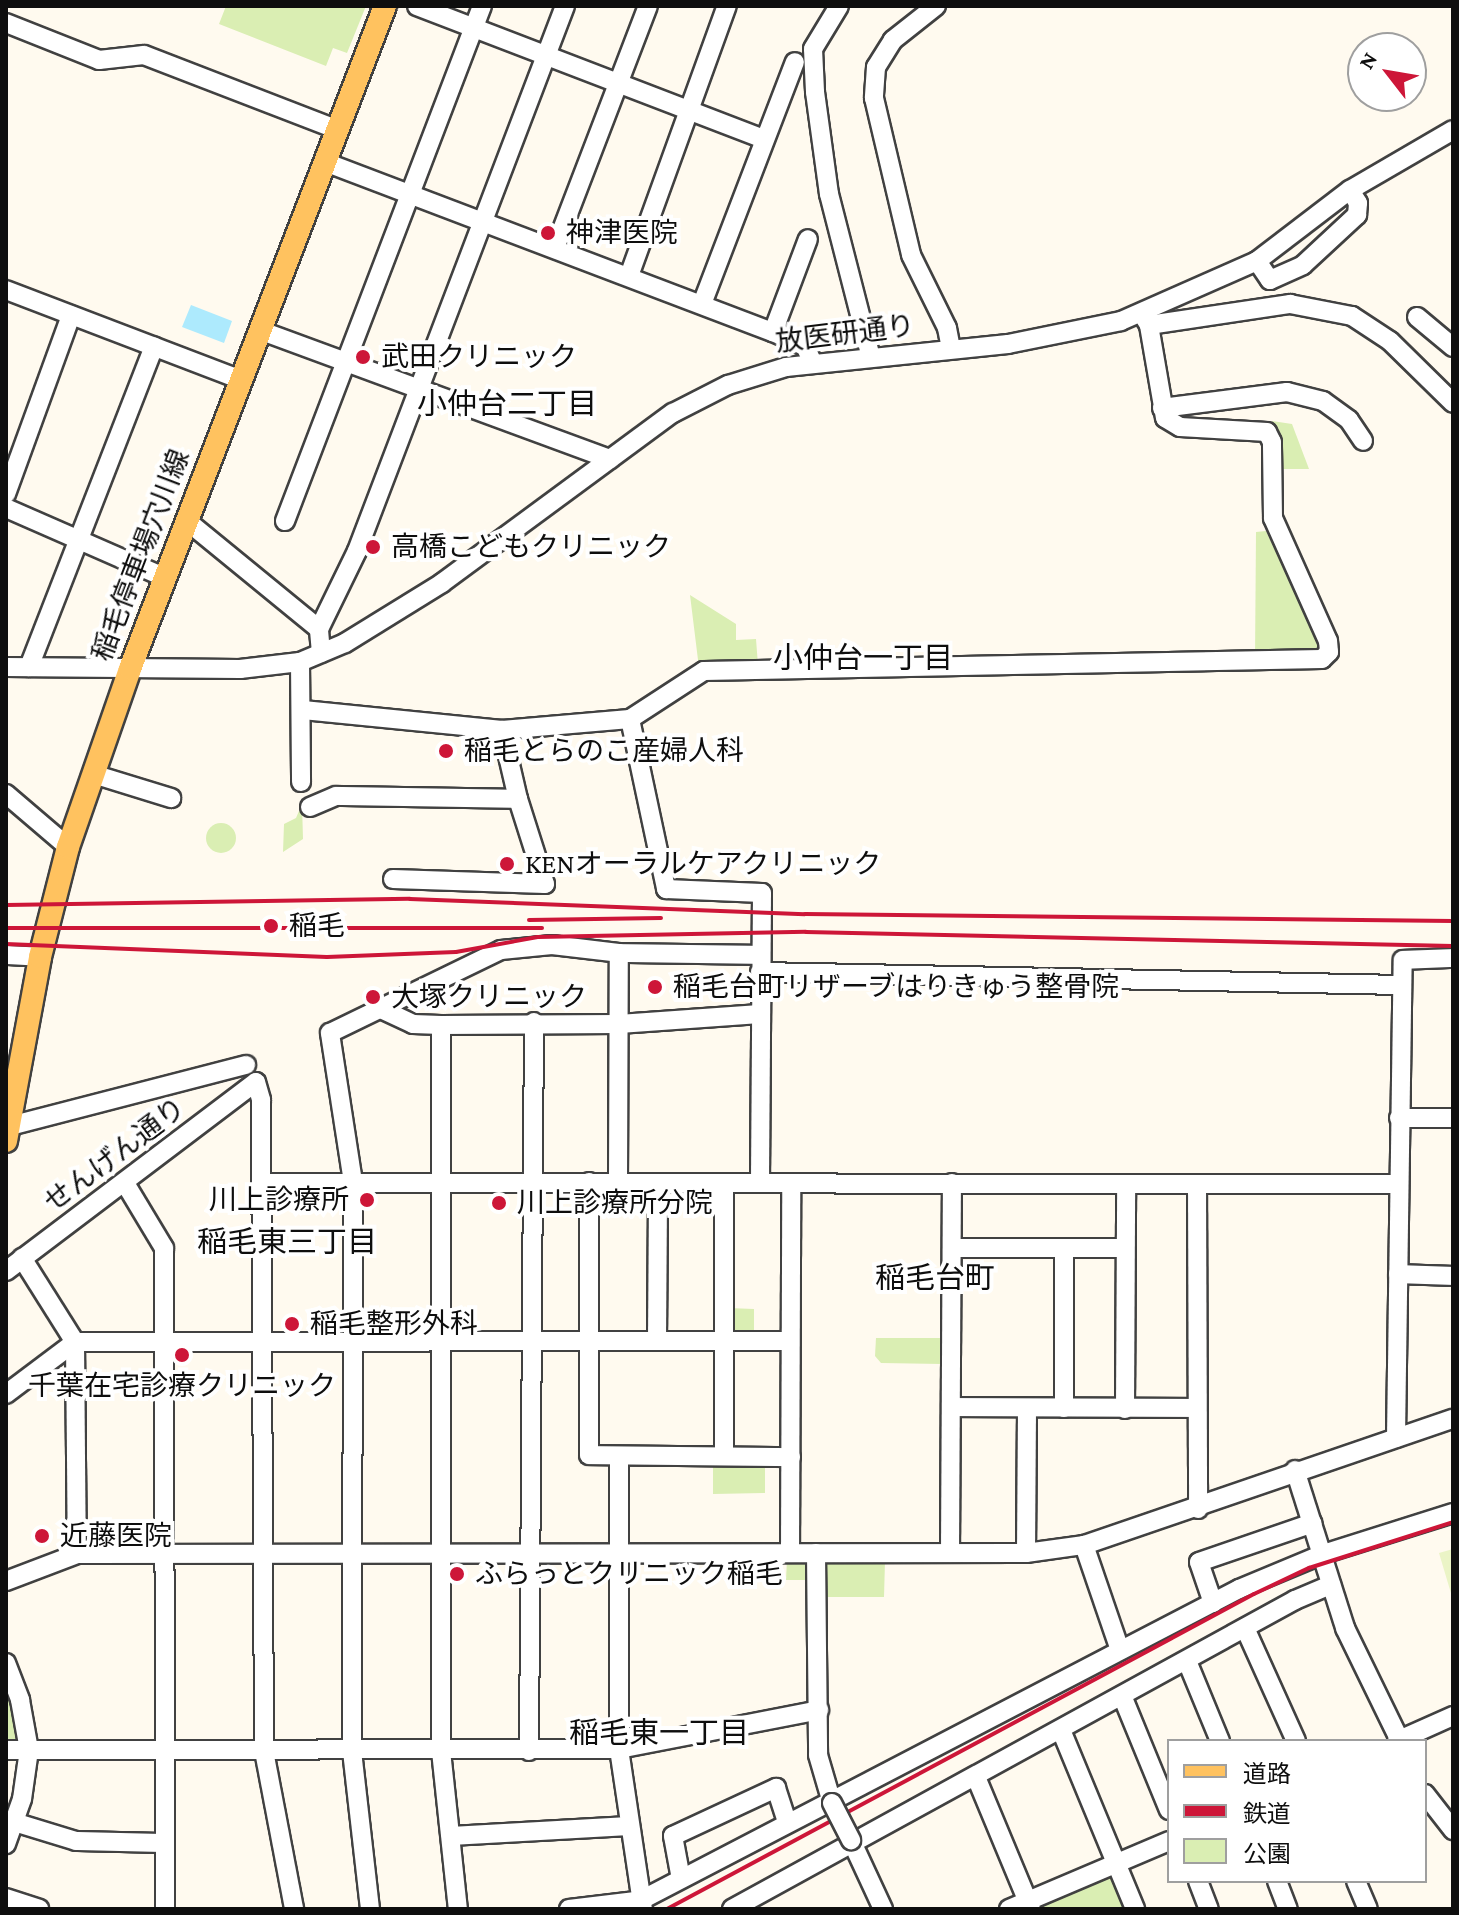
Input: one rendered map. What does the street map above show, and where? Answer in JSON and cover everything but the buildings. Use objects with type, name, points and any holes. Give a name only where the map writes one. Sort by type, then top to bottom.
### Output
[{"type":"main road","name":"稲毛停車場穴川線","points":[[8,1132],[40,957],[68,847],[130,669],[239,379],[385,6]]},
{"type":"street","points":[[417,6],[763,139]]},
{"type":"street","points":[[285,521],[482,6]]},
{"type":"street","points":[[321,653],[319,629],[357,551],[565,6]]},
{"type":"street","points":[[555,248],[648,6]]},
{"type":"street","points":[[629,276],[727,6]]},
{"type":"street","points":[[839,6],[813,49],[815,92],[829,194],[871,358]]},
{"type":"street","points":[[936,6],[893,40],[876,67],[874,98],[911,255],[947,328],[951,349]]},
{"type":"street","points":[[6,23],[99,60],[144,55],[338,130]]},
{"type":"street","points":[[702,304],[795,62]]},
{"type":"street","name":"放医研通り","points":[[6,667],[240,669],[300,662],[442,583],[610,459],[703,396],[758,374],[813,363],[1058,337],[1145,318],[1257,261],[1350,190],[1453,130]]},
{"type":"street","points":[[325,162],[773,332],[805,346],[813,363]]},
{"type":"street","points":[[1257,261],[1270,280],[1303,265],[1357,215],[1358,203],[1350,190]]},
{"type":"street","points":[[773,332],[808,239]]},
{"type":"street","points":[[6,290],[239,379]]},
{"type":"street","points":[[303,710],[502,730],[630,719],[704,671],[1322,659],[1329,652],[1328,641],[1273,518],[1272,442],[1267,432],[1180,427],[1165,418],[1145,318],[1268,305],[1318,307],[1368,325],[1453,403]]},
{"type":"street","points":[[6,494],[71,315]]},
{"type":"street","points":[[1417,317],[1453,347]]},
{"type":"street","points":[[259,330],[610,459]]},
{"type":"street","points":[[29,667],[154,346]]},
{"type":"street","points":[[1162,408],[1287,392],[1323,401],[1349,420],[1363,441]]},
{"type":"street","points":[[6,508],[166,578]]},
{"type":"street","points":[[187,521],[319,629]]},
{"type":"street","points":[[300,662],[303,710],[301,782]]},
{"type":"street","points":[[630,719],[666,889],[762,893],[760,1183]]},
{"type":"street","points":[[393,879],[545,884],[518,799],[502,730]]},
{"type":"street","points":[[93,774],[171,798]]},
{"type":"street","points":[[6,794],[68,847]]},
{"type":"street","points":[[310,807],[336,796],[518,799]]},
{"type":"street","points":[[370,1909],[352,1752],[353,1182],[330,1033],[501,950],[552,945],[760,963],[1402,985]]},
{"type":"street","points":[[618,1183],[619,953]]},
{"type":"street","points":[[6,955],[40,957]]},
{"type":"street","points":[[1396,1438],[1403,960],[1453,958]]},
{"type":"street","points":[[379,1008],[413,1024],[441,1025],[534,1022],[619,1024],[760,1014]]},
{"type":"street","points":[[529,1751],[529,1183],[534,1022]]},
{"type":"street","points":[[441,1025],[441,1751],[458,1909]]},
{"type":"street","points":[[8,1132],[246,1065]]},
{"type":"street","name":"せんげん通り","points":[[6,1271],[256,1082],[261,1100],[261,1183]]},
{"type":"street","points":[[1399,1118],[1453,1118]]},
{"type":"street","points":[[589,1182],[589,1455],[791,1457]]},
{"type":"street","points":[[125,1183],[164,1248],[165,1909]]},
{"type":"street","points":[[294,1909],[264,1751],[261,1183],[1398,1184]]},
{"type":"street","points":[[657,1341],[658,1183]]},
{"type":"street","points":[[724,1183],[724,1455]]},
{"type":"street","points":[[790,1553],[791,1183]]},
{"type":"street","points":[[950,1553],[952,1183]]},
{"type":"street","points":[[1125,1409],[1126,1184]]},
{"type":"street","points":[[1197,1184],[1198,1509]]},
{"type":"street","points":[[952,1248],[1125,1248]]},
{"type":"street","points":[[1064,1248],[1064,1408]]},
{"type":"street","points":[[22,1258],[75,1342],[77,1554]]},
{"type":"street","points":[[1398,1274],[1453,1276]]},
{"type":"street","points":[[6,1394],[75,1342],[790,1341]]},
{"type":"street","points":[[951,1407],[1197,1408]]},
{"type":"street","points":[[1026,1553],[1027,1408]]},
{"type":"street","points":[[6,1581],[77,1554],[1026,1553],[1084,1545],[1198,1509],[1295,1470],[1453,1419]]},
{"type":"street","points":[[619,1456],[619,1749],[637,1906]]},
{"type":"street","points":[[1295,1470],[1345,1628],[1398,1739]]},
{"type":"street","points":[[569,1909],[637,1906],[787,1822],[1213,1603],[1323,1554],[1453,1513]]},
{"type":"street","points":[[1213,1603],[1199,1562],[1313,1523]]},
{"type":"street","points":[[1084,1545],[1120,1650]]},
{"type":"street","points":[[816,1553],[818,1755],[830,1801],[883,1909]]},
{"type":"street","points":[[732,1909],[1123,1698],[1245,1628],[1331,1585]]},
{"type":"street","points":[[1245,1628],[1295,1739]]},
{"type":"street","points":[[1187,1661],[1219,1739]]},
{"type":"street","points":[[6,1844],[14,1822],[29,1750],[7,1668]]},
{"type":"street","points":[[1123,1698],[1167,1805]]},
{"type":"street","points":[[6,1750],[352,1752],[619,1749],[819,1710]]},
{"type":"street","points":[[1403,1739],[1453,1716]]},
{"type":"street","points":[[1061,1730],[1135,1909]]},
{"type":"street","points":[[976,1777],[1030,1905]]},
{"type":"street","points":[[681,1879],[673,1836],[776,1788],[787,1822]]},
{"type":"street","points":[[1427,1796],[1450,1822]]},
{"type":"street","points":[[14,1822],[76,1841],[164,1843]]},
{"type":"street","points":[[451,1836],[629,1826]]},
{"type":"street","points":[[1009,1909],[1030,1905],[1116,1862],[1167,1842]]},
{"type":"street","points":[[1199,1883],[1209,1909]]},
{"type":"street","points":[[1278,1883],[1288,1909]]},
{"type":"street","points":[[1357,1883],[1368,1909]]},
{"type":"street","points":[[6,1898],[39,1909]]},
{"type":"green space","points":[[226,6],[366,6],[347,53],[333,48],[326,66],[219,24]]},
{"type":"green space","points":[[1272,421],[1292,424],[1309,469],[1274,469]]},
{"type":"green space","points":[[1266,531],[1322,649],[1316,658],[1255,659],[1256,532]]},
{"type":"green space","points":[[690,595],[736,624],[736,640],[756,639],[758,665],[699,668]]},
{"type":"green space","points":[[302,804],[303,839],[283,852],[284,824],[296,818]]},
{"type":"green space","points":[[221,823],[227,824],[235,832],[235,844],[227,852],[221,853],[215,852],[207,844],[206,838],[207,832],[215,824]]},
{"type":"green space","points":[[728,1308],[754,1309],[754,1332],[736,1333],[728,1325]]},
{"type":"green space","points":[[876,1338],[947,1338],[947,1358],[942,1364],[881,1363],[875,1356]]},
{"type":"green space","points":[[713,1462],[765,1462],[765,1493],[713,1494]]},
{"type":"green space","points":[[1453,1549],[1453,1600],[1439,1553]]},
{"type":"green space","points":[[787,1559],[807,1560],[811,1580],[786,1580]]},
{"type":"green space","points":[[885,1561],[884,1597],[823,1597],[823,1562]]},
{"type":"green space","points":[[8,1680],[20,1746],[6,1746]]},
{"type":"green space","points":[[1107,1872],[1115,1874],[1130,1909],[1038,1909],[1040,1902]]},
{"type":"water","points":[[191,305],[232,321],[224,343],[182,327]]},
{"type":"railway","points":[[6,905],[410,899],[805,914],[1453,921]]},
{"type":"railway","points":[[529,920],[661,918]]},
{"type":"railway","points":[[6,928],[542,928]]},
{"type":"railway","points":[[6,944],[327,957],[456,952],[538,937],[806,932],[1453,946]]},
{"type":"railway","points":[[667,1909],[1254,1594],[1309,1568],[1453,1522]]},
{"type":"place","name":"神津医院","points":[[548,233]]},
{"type":"place","name":"武田クリニック","points":[[363,357]]},
{"type":"place","name":"高橋こどもクリニック","points":[[373,547]]},
{"type":"place","name":"稲毛とらのこ産婦人科","points":[[446,751]]},
{"type":"place","name":"KENオーラルケアクリニック","points":[[507,864]]},
{"type":"place","name":"稲毛","points":[[271,926]]},
{"type":"place","name":"稲毛台町リザーブはりきゅう整骨院","points":[[655,987]]},
{"type":"place","name":"大塚クリニック","points":[[373,997]]},
{"type":"place","name":"川上診療所","points":[[367,1200]]},
{"type":"place","name":"川上診療所分院","points":[[499,1203]]},
{"type":"place","name":"稲毛整形外科","points":[[292,1324]]},
{"type":"place","name":"千葉在宅診療クリニック","points":[[182,1355]]},
{"type":"place","name":"近藤医院","points":[[42,1536]]},
{"type":"place","name":"ふらっとクリニック稲毛","points":[[457,1574]]},
{"type":"district","name":"小仲台二丁目","points":[[507,404]]},
{"type":"district","name":"小仲台一丁目","points":[[863,658]]},
{"type":"district","name":"稲毛東三丁目","points":[[287,1242]]},
{"type":"district","name":"稲毛台町","points":[[935,1278]]},
{"type":"district","name":"稲毛東一丁目","points":[[659,1733]]}]
